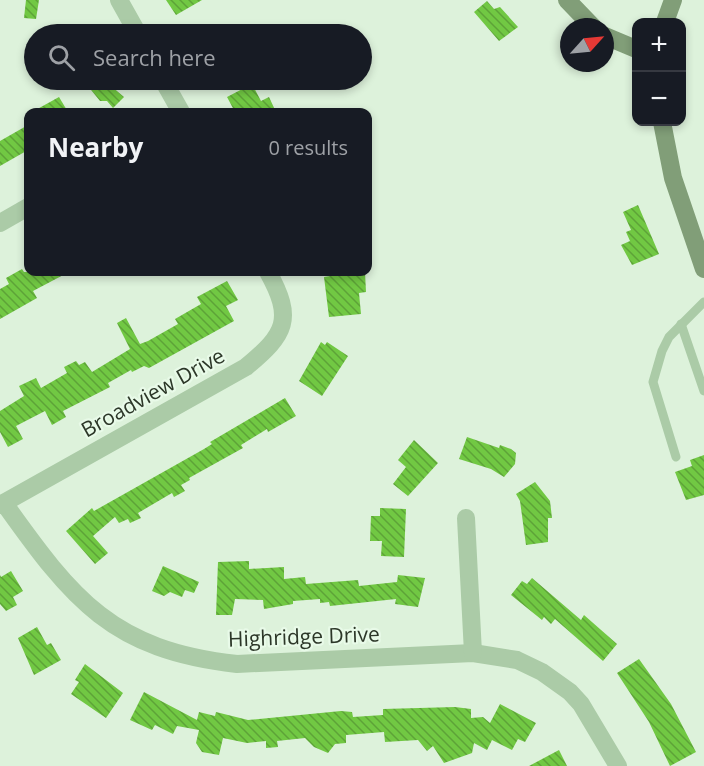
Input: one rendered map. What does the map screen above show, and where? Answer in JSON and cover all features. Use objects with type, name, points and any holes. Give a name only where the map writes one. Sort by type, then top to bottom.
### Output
[{"type":"street","points":[[119,0],[132,24]]},
{"type":"street","points":[[567,0],[584,18]]},
{"type":"street","points":[[666,18],[673,0]]},
{"type":"street","points":[[614,40],[632,48]]},
{"type":"street","points":[[169,90],[179,108]]},
{"type":"street","points":[[663,126],[673,178],[702,260]]},
{"type":"street","points":[[0,223],[24,209]]},
{"type":"street","name":"Broadview Drive","points":[[2,504],[246,367],[277,338],[283,321],[283,306],[278,288],[270,276]]},
{"type":"street","name":"Highridge Drive","points":[[2,504],[40,555],[85,604],[116,628],[161,648],[209,661],[237,664],[473,653],[517,660],[542,672],[570,692],[581,704],[618,766]]},
{"type":"street","points":[[466,518],[473,653]]},
{"type":"lane","points":[[676,457],[653,382],[662,351],[681,324],[704,302]]},
{"type":"lane","points":[[681,324],[704,391]]},
{"type":"building","points":[[26,0],[39,0],[36,19],[24,18]]},
{"type":"building","points":[[166,0],[202,0],[176,15]]},
{"type":"building","points":[[487,1],[494,9],[500,7],[518,27],[499,41],[474,12]]},
{"type":"building","points":[[91,90],[116,90],[124,97],[113,108],[107,101],[100,101]]},
{"type":"building","points":[[240,90],[255,90],[261,101],[269,97],[274,108],[233,108],[227,97]]},
{"type":"building","points":[[59,97],[66,108],[39,108]]},
{"type":"building","points":[[24,127],[24,152],[0,166],[0,141]]},
{"type":"building","points":[[638,205],[659,254],[632,265],[621,245],[630,241],[626,232],[631,230],[623,212]]},
{"type":"building","points":[[22,269],[24,276],[61,276],[33,291],[37,298],[0,319],[0,289],[9,284],[6,278]]},
{"type":"building","points":[[365,276],[366,292],[359,293],[361,314],[329,317],[324,277]]},
{"type":"building","points":[[227,281],[238,300],[226,306],[234,321],[149,368],[144,366],[132,372],[131,370],[108,383],[110,387],[63,411],[66,417],[52,425],[45,411],[16,426],[23,439],[8,447],[0,432],[0,411],[24,396],[19,386],[36,378],[41,388],[67,373],[64,367],[76,361],[79,365],[85,362],[92,372],[130,349],[117,323],[126,318],[140,344],[148,341],[178,324],[175,319],[201,304],[197,297]]},
{"type":"building","points":[[321,342],[325,345],[327,342],[348,356],[322,396],[299,381]]},
{"type":"building","points":[[285,398],[296,416],[268,432],[267,429],[241,445],[243,448],[189,478],[190,480],[181,485],[185,491],[174,497],[172,493],[138,513],[141,518],[130,523],[128,519],[119,523],[115,517],[93,536],[108,553],[95,564],[66,531],[92,508],[94,511],[204,449],[212,444],[210,442]]},
{"type":"building","points":[[467,437],[499,448],[500,445],[511,449],[516,453],[515,464],[504,477],[491,469],[459,459]]},
{"type":"building","points":[[414,440],[438,463],[408,496],[393,484],[406,467],[398,460]]},
{"type":"building","points":[[704,455],[704,495],[686,500],[675,472],[692,466],[690,460]]},
{"type":"building","points":[[535,482],[550,501],[552,518],[548,518],[548,542],[526,545],[520,501],[516,494]]},
{"type":"building","points":[[380,508],[406,509],[404,557],[381,556],[382,541],[370,541],[371,516],[380,516]]},
{"type":"building","points":[[249,561],[249,569],[284,567],[284,579],[305,577],[306,584],[358,580],[359,586],[397,582],[398,575],[425,578],[418,607],[395,604],[396,599],[330,606],[329,602],[320,603],[320,599],[293,601],[293,604],[264,609],[263,600],[235,599],[232,615],[216,615],[218,562]]},
{"type":"building","points":[[163,566],[199,582],[194,593],[185,590],[182,597],[170,592],[164,596],[152,591]]},
{"type":"building","points":[[11,571],[23,591],[13,597],[17,605],[6,611],[0,604],[0,575],[1,577]]},
{"type":"building","points":[[532,578],[581,620],[584,615],[617,644],[603,661],[555,619],[551,624],[544,617],[542,620],[511,595],[522,581],[527,584]]},
{"type":"building","points":[[37,627],[47,645],[51,643],[61,660],[34,675],[18,638]]},
{"type":"building","points":[[639,659],[671,704],[696,752],[670,766],[649,722],[617,673]]},
{"type":"building","points":[[85,664],[123,693],[106,718],[71,694],[79,682],[75,680]]},
{"type":"building","points":[[144,692],[197,720],[199,712],[215,716],[216,712],[248,720],[341,711],[352,712],[353,717],[383,715],[383,709],[455,707],[471,709],[471,718],[483,717],[490,723],[500,704],[536,723],[525,742],[518,739],[512,750],[492,740],[487,750],[474,743],[472,753],[444,763],[433,746],[427,751],[418,740],[385,742],[384,732],[346,735],[346,743],[335,744],[328,753],[314,747],[305,738],[277,741],[278,747],[266,748],[266,741],[247,743],[223,738],[219,755],[202,752],[196,743],[199,730],[177,726],[173,734],[155,725],[152,730],[130,720]]},
{"type":"building","points":[[559,750],[567,766],[529,766]]}]
